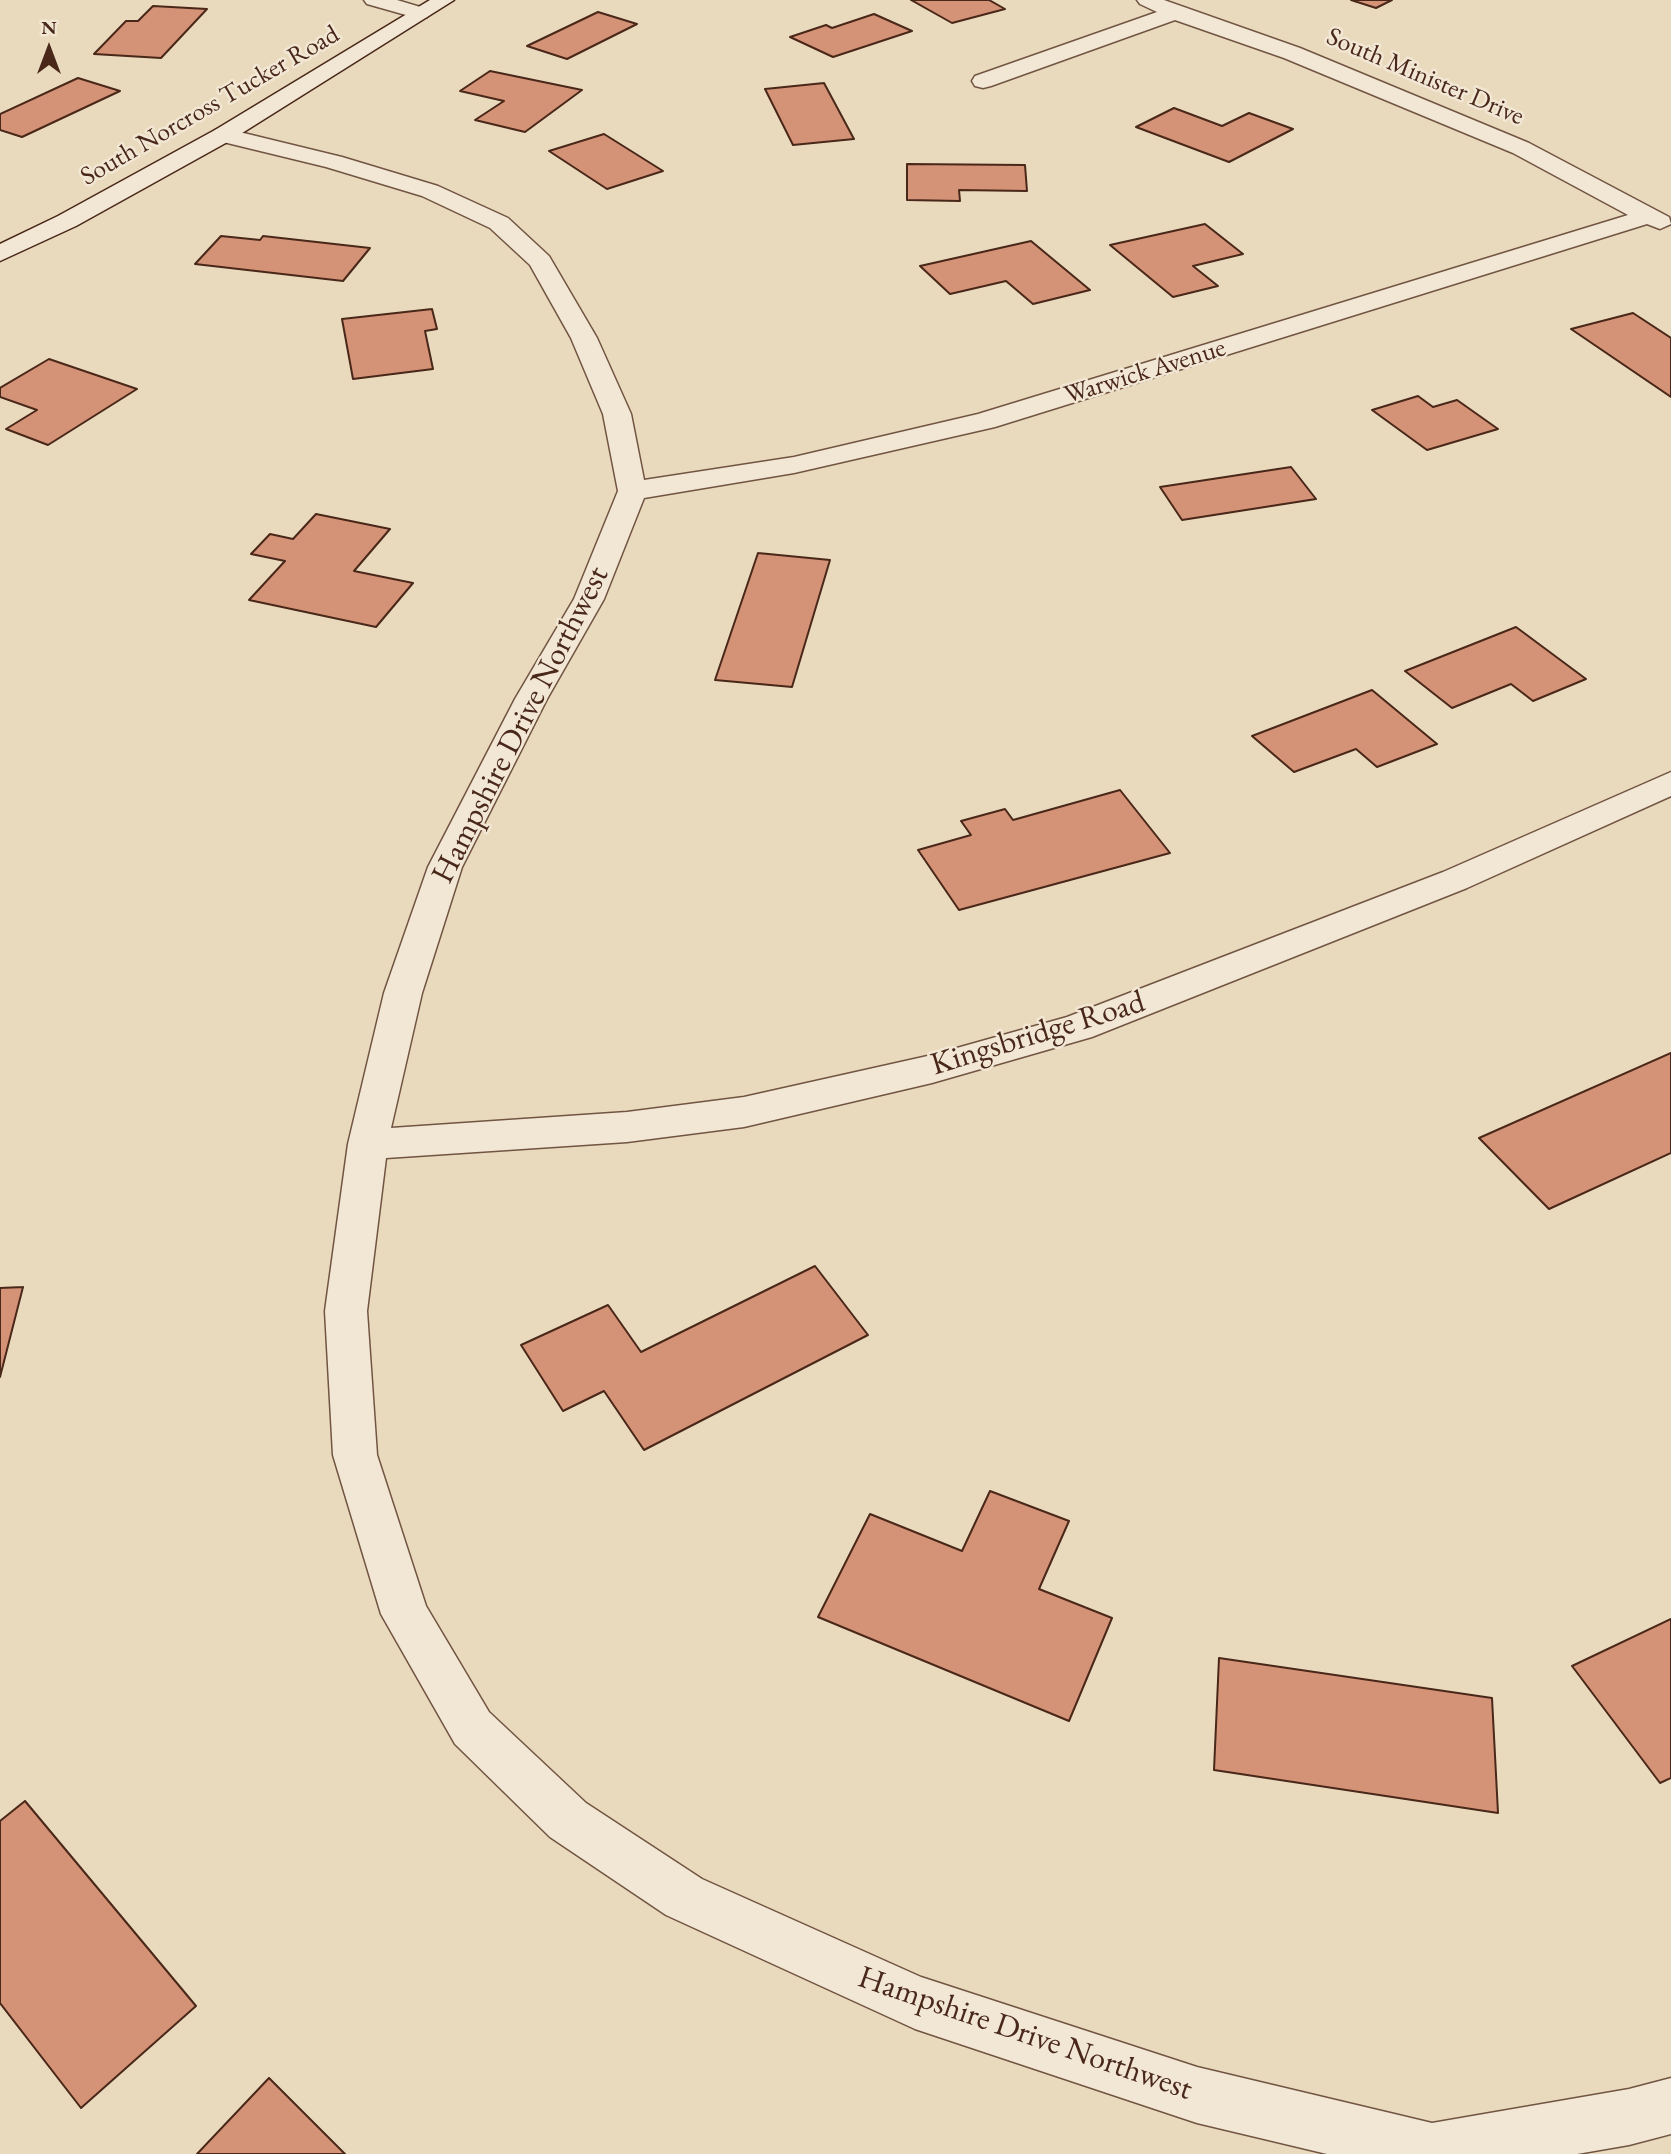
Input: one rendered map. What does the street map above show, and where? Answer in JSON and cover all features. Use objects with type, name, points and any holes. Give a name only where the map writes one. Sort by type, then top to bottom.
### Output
[{"type":"street","points":[[374,0],[420,13]]},
{"type":"street","name":"South Norcross Tucker Road","points":[[0,254],[67,221],[223,135],[444,0]]},
{"type":"street","name":"South Minister Drive","points":[[1147,0],[1175,13],[1293,53],[1521,148],[1660,222]]},
{"type":"street","points":[[983,81],[1175,13]]},
{"type":"street","points":[[223,135],[334,162],[430,191],[499,223],[540,261],[584,338],[617,414],[632,491]]},
{"type":"street","name":"Warwick Avenue","points":[[632,491],[793,465],[985,421],[1660,222]]},
{"type":"street","name":"Hampshire Drive Northwest","points":[[632,491],[589,599],[531,699],[445,867],[403,993],[368,1144],[346,1311],[355,1455],[405,1614],[471,1728],[568,1820],[684,1897],[915,2002],[1198,2095],[1432,2151],[1629,2117],[1671,2106]]},
{"type":"street","name":"Kingsbridge Road","points":[[368,1144],[627,1127],[731,1113],[932,1069],[1079,1027],[1455,880],[1671,783]]},
{"type":"building","points":[[911,0],[989,0],[1005,9],[952,23]]},
{"type":"building","points":[[1351,0],[1392,0],[1376,8]]},
{"type":"building","points":[[153,6],[207,9],[161,58],[94,54],[126,21],[138,21]]},
{"type":"building","points":[[598,12],[637,24],[567,59],[527,46]]},
{"type":"building","points":[[874,14],[912,31],[833,57],[790,37],[826,25],[832,28]]},
{"type":"building","points":[[490,71],[582,90],[525,132],[475,120],[504,101],[460,91]]},
{"type":"building","points":[[78,78],[120,91],[22,137],[0,130],[0,114]]},
{"type":"building","points":[[824,83],[854,139],[793,145],[765,89]]},
{"type":"building","points":[[1174,108],[1222,126],[1249,113],[1293,129],[1229,162],[1136,127]]},
{"type":"building","points":[[604,134],[663,171],[607,189],[549,151]]},
{"type":"building","points":[[907,164],[1025,165],[1027,191],[959,190],[960,201],[907,200]]},
{"type":"building","points":[[1205,224],[1243,254],[1193,266],[1218,286],[1173,297],[1110,245]]},
{"type":"building","points":[[221,236],[260,240],[263,236],[370,248],[343,281],[195,264]]},
{"type":"building","points":[[1031,241],[1090,290],[1033,304],[1006,281],[950,294],[920,266]]},
{"type":"building","points":[[432,309],[437,329],[425,331],[433,369],[353,379],[342,319]]},
{"type":"building","points":[[1633,313],[1671,338],[1671,397],[1571,329]]},
{"type":"building","points":[[49,359],[137,389],[48,445],[6,429],[37,410],[0,397],[0,388]]},
{"type":"building","points":[[1418,396],[1433,407],[1457,400],[1498,429],[1427,450],[1372,410]]},
{"type":"building","points":[[1291,467],[1316,499],[1182,520],[1160,487]]},
{"type":"building","points":[[316,514],[390,529],[354,571],[413,583],[376,627],[249,600],[285,561],[251,554],[270,534],[293,539]]},
{"type":"building","points":[[758,553],[830,560],[792,687],[715,680]]},
{"type":"building","points":[[1516,627],[1586,679],[1533,701],[1511,684],[1452,708],[1405,671]]},
{"type":"building","points":[[1372,690],[1437,744],[1377,767],[1356,749],[1294,772],[1252,736]]},
{"type":"building","points":[[1120,790],[1170,853],[959,910],[918,850],[971,835],[961,821],[1005,809],[1013,820]]},
{"type":"building","points":[[1671,1053],[1671,1153],[1549,1209],[1479,1138]]},
{"type":"building","points":[[815,1266],[868,1335],[644,1450],[604,1391],[563,1411],[521,1345],[608,1305],[641,1352]]},
{"type":"building","points":[[23,1287],[0,1377],[0,1288]]},
{"type":"building","points":[[990,1491],[1069,1521],[1039,1589],[1112,1618],[1069,1721],[818,1617],[870,1514],[962,1551]]},
{"type":"building","points":[[1671,1619],[1671,1778],[1660,1783],[1572,1666]]},
{"type":"building","points":[[1219,1658],[1492,1698],[1498,1813],[1214,1770]]},
{"type":"building","points":[[25,1801],[196,2006],[81,2108],[0,2003],[0,1821]]},
{"type":"building","points":[[269,2078],[345,2154],[197,2154]]}]
